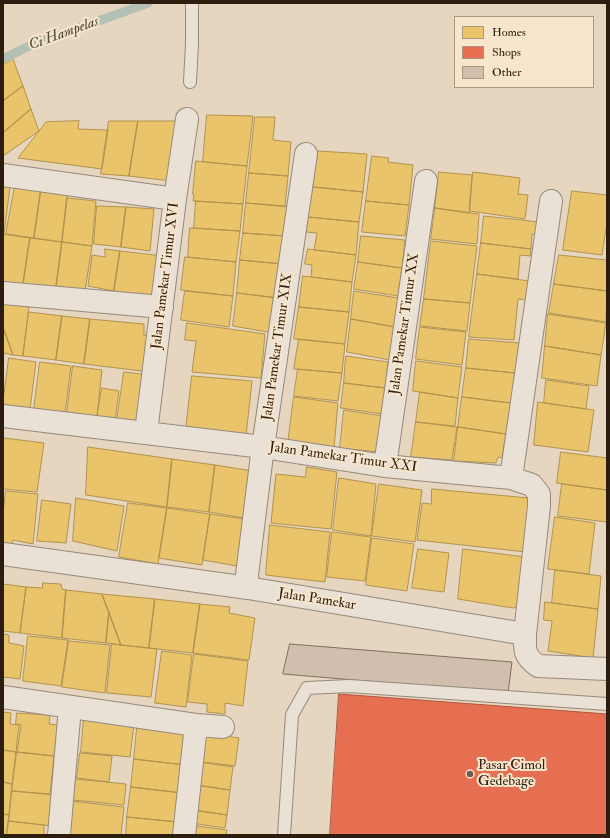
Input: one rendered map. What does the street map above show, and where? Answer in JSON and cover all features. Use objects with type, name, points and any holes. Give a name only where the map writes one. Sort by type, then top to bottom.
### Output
[{"type":"street","name":"Jalan Pamekar Timur XVI","points":[[146,432],[175,199],[187,119]]},
{"type":"street","name":"Jalan Pamekar Timur XIX","points":[[248,588],[247,575],[263,447],[306,154]]},
{"type":"street","points":[[3,175],[175,199]]},
{"type":"street","name":"Jalan Pamekar Timur XX","points":[[385,466],[426,181]]},
{"type":"street","points":[[511,478],[551,202]]},
{"type":"street","points":[[3,293],[162,307]]},
{"type":"street","name":"Jalan Pamekar Timur XXI","points":[[3,416],[263,447],[385,466],[511,478],[532,486],[539,494],[525,634]]},
{"type":"street","name":"Jalan Pamekar","points":[[3,554],[248,588],[525,634]]},
{"type":"street","points":[[525,634],[526,651],[529,659],[538,666],[607,669]]},
{"type":"street","points":[[3,697],[196,725],[223,727]]},
{"type":"street","points":[[59,835],[70,706]]},
{"type":"street","points":[[184,835],[196,725]]},
{"type":"lane","points":[[190,82],[192,3]]},
{"type":"lane","points":[[284,835],[292,715],[307,688],[349,686],[607,704]]},
{"type":"building: Homes","points":[[13,59],[23,86],[3,101],[3,65]]},
{"type":"building: Homes","points":[[23,86],[31,109],[3,133],[3,101]]},
{"type":"building: Homes","points":[[31,109],[39,131],[3,156],[3,133]]},
{"type":"building: Homes","points":[[207,115],[253,116],[247,166],[203,162]]},
{"type":"building: Homes","points":[[255,117],[275,117],[273,140],[291,142],[288,176],[249,173]]},
{"type":"building: Homes","points":[[79,121],[78,129],[108,130],[102,169],[18,158],[46,122]]},
{"type":"building: Homes","points":[[109,121],[138,121],[129,176],[101,174]]},
{"type":"building: Homes","points":[[138,121],[182,121],[172,181],[129,176]]},
{"type":"building: Homes","points":[[318,151],[367,154],[363,192],[313,187]]},
{"type":"building: Homes","points":[[372,156],[389,158],[388,162],[413,165],[409,205],[366,201]]},
{"type":"building: Homes","points":[[196,161],[247,166],[243,204],[193,201]]},
{"type":"building: Homes","points":[[439,172],[472,175],[469,213],[435,208]]},
{"type":"building: Homes","points":[[473,172],[520,178],[518,194],[528,195],[525,219],[470,211]]},
{"type":"building: Homes","points":[[249,173],[288,176],[285,206],[246,203]]},
{"type":"building: Homes","points":[[3,179],[11,180],[4,233],[3,233]]},
{"type":"building: Homes","points":[[15,186],[41,189],[34,238],[6,234]]},
{"type":"building: Homes","points":[[313,187],[363,192],[359,222],[308,217]]},
{"type":"building: Homes","points":[[41,189],[68,191],[62,242],[34,238]]},
{"type":"building: Homes","points":[[572,191],[607,195],[607,229],[602,255],[563,250]]},
{"type":"building: Homes","points":[[67,198],[96,201],[92,246],[62,242]]},
{"type":"building: Homes","points":[[196,201],[243,204],[240,231],[194,228]]},
{"type":"building: Homes","points":[[366,201],[409,205],[405,236],[362,232]]},
{"type":"building: Homes","points":[[246,203],[289,207],[286,236],[243,233]]},
{"type":"building: Homes","points":[[97,206],[126,207],[121,247],[94,244]]},
{"type":"building: Homes","points":[[126,207],[154,209],[150,251],[121,247]]},
{"type":"building: Homes","points":[[435,208],[479,214],[477,244],[431,239]]},
{"type":"building: Homes","points":[[484,216],[539,222],[538,235],[532,234],[531,249],[481,243]]},
{"type":"building: Homes","points":[[308,217],[359,222],[356,255],[314,250],[317,233],[306,232]]},
{"type":"building: Homes","points":[[190,228],[240,231],[236,262],[188,257]]},
{"type":"building: Homes","points":[[243,233],[286,236],[282,264],[240,260]]},
{"type":"building: Homes","points":[[3,234],[30,238],[23,285],[3,282]]},
{"type":"building: Homes","points":[[361,236],[405,240],[402,268],[358,262]]},
{"type":"building: Homes","points":[[30,238],[62,242],[56,288],[23,285]]},
{"type":"building: Homes","points":[[431,241],[477,246],[470,303],[424,299]]},
{"type":"building: Homes","points":[[62,242],[92,246],[85,291],[56,288]]},
{"type":"building: Homes","points":[[481,243],[531,249],[530,256],[520,255],[518,279],[477,274]]},
{"type":"building: Homes","points":[[105,249],[120,251],[114,291],[88,286],[92,255],[105,257]]},
{"type":"building: Homes","points":[[308,249],[356,255],[352,282],[311,277],[312,265],[305,264]]},
{"type":"building: Homes","points":[[120,251],[163,256],[156,304],[113,296]]},
{"type":"building: Homes","points":[[559,255],[607,260],[607,291],[554,284]]},
{"type":"building: Homes","points":[[185,257],[236,262],[233,296],[181,290]]},
{"type":"building: Homes","points":[[240,260],[282,264],[278,298],[237,293]]},
{"type":"building: Homes","points":[[358,262],[402,268],[398,296],[354,289]]},
{"type":"building: Homes","points":[[477,274],[529,281],[527,300],[518,299],[514,340],[469,337]]},
{"type":"building: Homes","points":[[303,276],[352,282],[349,312],[299,307]]},
{"type":"building: Homes","points":[[554,284],[607,291],[606,322],[549,313]]},
{"type":"building: Homes","points":[[185,291],[233,296],[229,327],[181,320]]},
{"type":"building: Homes","points":[[354,291],[398,298],[395,327],[351,319]]},
{"type":"building: Homes","points":[[237,293],[278,298],[273,333],[233,326]]},
{"type":"building: Homes","points":[[424,299],[470,303],[467,331],[420,326]]},
{"type":"building: Homes","points":[[3,304],[29,305],[23,356],[13,355],[3,327]]},
{"type":"building: Homes","points":[[299,307],[349,312],[345,344],[294,339]]},
{"type":"building: Homes","points":[[29,312],[62,316],[56,360],[23,356]]},
{"type":"building: Homes","points":[[548,314],[606,323],[601,355],[545,346]]},
{"type":"building: Homes","points":[[62,316],[90,319],[84,364],[56,360]]},
{"type":"building: Homes","points":[[90,319],[144,324],[144,335],[153,336],[150,372],[84,364]]},
{"type":"building: Homes","points":[[351,319],[395,327],[390,360],[347,352]]},
{"type":"building: Homes","points":[[187,323],[265,334],[261,378],[192,372],[196,341],[185,340]]},
{"type":"building: Homes","points":[[3,327],[13,355],[3,353]]},
{"type":"building: Homes","points":[[420,327],[466,332],[462,365],[416,359]]},
{"type":"building: Homes","points":[[299,339],[345,344],[342,373],[294,369]]},
{"type":"building: Homes","points":[[469,339],[520,343],[515,373],[466,368]]},
{"type":"building: Homes","points":[[545,346],[601,355],[597,386],[542,378]]},
{"type":"building: Homes","points":[[346,356],[388,362],[385,388],[344,383]]},
{"type":"building: Homes","points":[[9,358],[36,362],[30,409],[3,405]]},
{"type":"building: Homes","points":[[416,361],[462,367],[458,398],[413,391]]},
{"type":"building: Homes","points":[[40,362],[71,366],[65,413],[34,409]]},
{"type":"building: Homes","points":[[73,366],[102,370],[97,417],[67,414]]},
{"type":"building: Homes","points":[[466,368],[515,373],[511,403],[462,397]]},
{"type":"building: Homes","points":[[298,369],[342,373],[338,401],[294,396]]},
{"type":"building: Homes","points":[[124,372],[148,375],[141,424],[117,420]]},
{"type":"building: Homes","points":[[192,376],[252,381],[246,436],[186,429]]},
{"type":"building: Homes","points":[[546,380],[589,386],[586,409],[544,403]]},
{"type":"building: Homes","points":[[344,383],[385,388],[383,414],[341,408]]},
{"type":"building: Homes","points":[[102,388],[119,391],[115,420],[97,417]]},
{"type":"building: Homes","points":[[420,392],[458,398],[455,426],[416,422]]},
{"type":"building: Homes","points":[[294,397],[338,403],[334,448],[288,443]]},
{"type":"building: Homes","points":[[462,397],[511,403],[506,434],[458,427]]},
{"type":"building: Homes","points":[[538,402],[594,410],[588,452],[534,445]]},
{"type":"building: Homes","points":[[344,410],[383,416],[379,452],[340,448]]},
{"type":"building: Homes","points":[[416,422],[457,427],[452,460],[411,457]]},
{"type":"building: Homes","points":[[458,427],[506,434],[502,458],[498,457],[496,463],[454,461]]},
{"type":"building: Homes","points":[[4,438],[44,443],[37,492],[3,489]]},
{"type":"building: Homes","points":[[88,447],[172,459],[167,507],[86,495]]},
{"type":"building: Homes","points":[[561,452],[607,458],[607,490],[557,483]]},
{"type":"building: Homes","points":[[172,459],[215,465],[209,512],[167,507]]},
{"type":"building: Homes","points":[[215,465],[253,471],[250,519],[209,512]]},
{"type":"building: Homes","points":[[307,467],[337,472],[331,529],[271,523],[276,474],[305,477]]},
{"type":"building: Homes","points":[[339,478],[376,484],[371,536],[333,530]]},
{"type":"building: Homes","points":[[379,484],[422,490],[415,542],[372,536]]},
{"type":"building: Homes","points":[[562,484],[607,490],[607,522],[558,516]]},
{"type":"building: Homes","points":[[432,489],[529,498],[526,552],[417,540],[422,503],[431,504]]},
{"type":"building: Homes","points":[[6,491],[38,494],[33,544],[13,540],[12,545],[3,544],[3,513]]},
{"type":"building: Homes","points":[[76,498],[124,506],[117,551],[73,541]]},
{"type":"building: Homes","points":[[42,500],[71,504],[66,543],[37,541]]},
{"type":"building: Homes","points":[[128,503],[167,508],[158,564],[119,557]]},
{"type":"building: Homes","points":[[167,508],[210,514],[202,565],[159,558]]},
{"type":"building: Homes","points":[[210,514],[244,519],[237,566],[203,560]]},
{"type":"building: Homes","points":[[555,517],[595,523],[589,574],[548,569]]},
{"type":"building: Homes","points":[[270,525],[330,532],[325,582],[266,575]]},
{"type":"building: Homes","points":[[332,532],[371,537],[365,581],[327,577]]},
{"type":"building: Homes","points":[[372,538],[414,544],[407,591],[366,585]]},
{"type":"building: Homes","points":[[418,549],[449,553],[444,592],[412,588]]},
{"type":"building: Homes","points":[[463,549],[525,557],[520,606],[513,608],[458,599]]},
{"type":"building: Homes","points":[[555,570],[601,576],[598,609],[552,603]]},
{"type":"building: Homes","points":[[43,583],[61,584],[62,589],[66,590],[62,638],[20,633],[26,587],[42,588]]},
{"type":"building: Homes","points":[[3,584],[26,587],[20,633],[3,631]]},
{"type":"building: Homes","points":[[66,590],[102,594],[109,612],[106,643],[62,638]]},
{"type":"building: Homes","points":[[102,594],[155,599],[149,648],[121,645]]},
{"type":"building: Homes","points":[[155,599],[200,604],[193,653],[149,648]]},
{"type":"building: Homes","points":[[545,602],[598,609],[593,658],[548,651],[552,621],[544,620]]},
{"type":"building: Homes","points":[[200,604],[230,607],[229,613],[255,618],[249,660],[193,653]]},
{"type":"building: Homes","points":[[109,612],[121,645],[106,643]]},
{"type":"building: Homes","points":[[3,634],[9,635],[9,643],[24,646],[20,679],[3,677]]},
{"type":"building: Homes","points":[[28,636],[68,640],[61,686],[23,681]]},
{"type":"building: Homes","points":[[69,641],[110,645],[105,693],[62,687]]},
{"type":"building: Homes","points":[[112,644],[157,649],[151,697],[107,693]]},
{"type":"building: Homes","points":[[162,651],[192,655],[186,707],[155,703]]},
{"type":"building: Homes","points":[[194,654],[248,661],[243,706],[225,703],[225,714],[207,712],[207,704],[188,702]]},
{"type":"building: Homes","points":[[3,712],[11,713],[10,724],[19,725],[16,752],[3,750]]},
{"type":"building: Homes","points":[[17,713],[50,715],[49,724],[58,725],[54,756],[17,752],[21,725],[16,724]]},
{"type":"building: Homes","points":[[84,719],[134,724],[130,757],[81,752]]},
{"type":"building: Homes","points":[[137,728],[188,734],[185,765],[134,759]]},
{"type":"building: Homes","points":[[206,733],[239,738],[235,766],[203,762]]},
{"type":"building: Homes","points":[[3,750],[16,752],[12,784],[3,782]]},
{"type":"building: Homes","points":[[17,752],[54,756],[50,794],[12,791]]},
{"type":"building: Homes","points":[[80,753],[112,756],[109,782],[77,778]]},
{"type":"building: Homes","points":[[134,759],[185,765],[182,793],[131,787]]},
{"type":"building: Homes","points":[[199,762],[233,767],[230,790],[196,785]]},
{"type":"building: Homes","points":[[76,779],[126,784],[124,805],[73,800]]},
{"type":"building: Homes","points":[[3,782],[12,784],[9,815],[3,814]]},
{"type":"building: Homes","points":[[196,785],[230,790],[227,815],[193,810]]},
{"type":"building: Homes","points":[[131,787],[182,793],[178,822],[127,817]]},
{"type":"building: Homes","points":[[12,791],[56,795],[52,826],[9,821]]},
{"type":"building: Homes","points":[[71,801],[124,807],[121,835],[68,835]]},
{"type":"building: Homes","points":[[193,810],[227,815],[225,828],[191,823]]},
{"type":"building: Homes","points":[[3,814],[9,815],[6,835],[3,835]]},
{"type":"building: Homes","points":[[127,817],[178,822],[177,835],[126,835]]},
{"type":"building: Homes","points":[[9,821],[44,825],[44,835],[7,835]]},
{"type":"building: Homes","points":[[190,825],[227,830],[226,835],[189,835]]},
{"type":"building: Shops","name":"Pasar Cimol Gedebage","points":[[339,694],[607,714],[607,835],[330,835]]},
{"type":"building: Other","points":[[290,644],[512,662],[508,693],[283,674]]},
{"type":"waterway","name":"Ci Hampelas","points":[[3,59],[27,47],[148,3]]},
{"type":"place","name":"Pasar Cimol Gedebage","points":[[470,774]]}]
